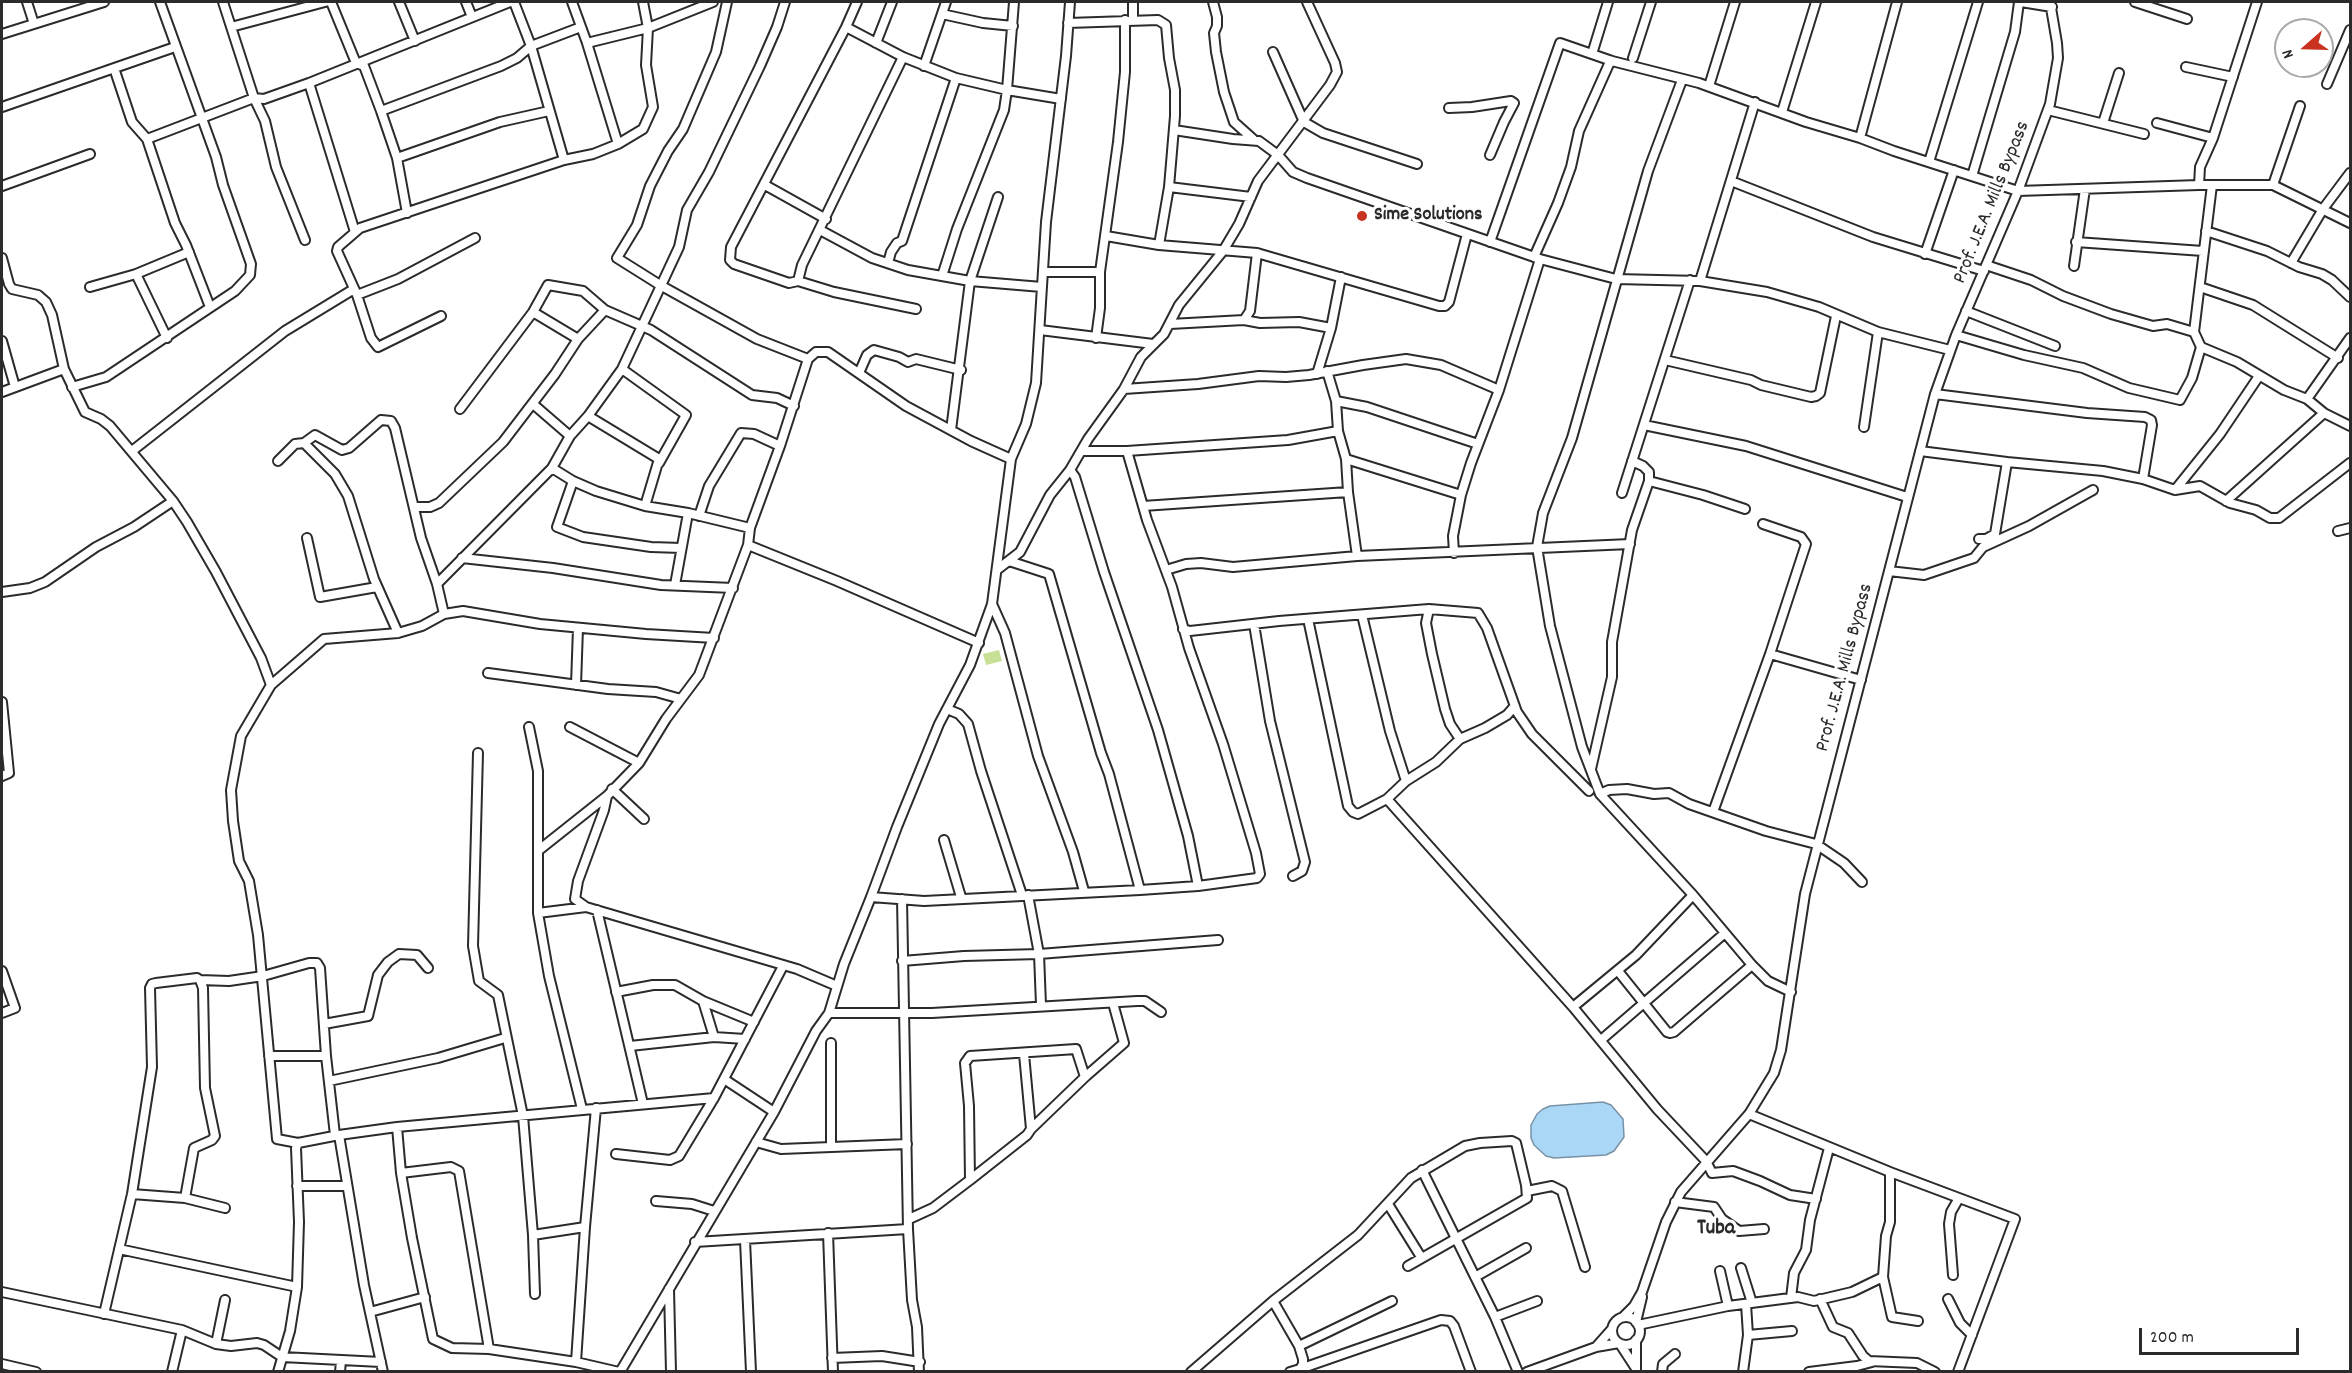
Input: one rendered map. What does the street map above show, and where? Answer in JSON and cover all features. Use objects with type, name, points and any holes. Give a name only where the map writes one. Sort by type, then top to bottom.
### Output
[{"type":"street","points":[[27,2],[34,24]]},
{"type":"street","points":[[2,34],[104,2]]},
{"type":"street","points":[[72,387],[106,377],[167,338],[235,291],[248,279],[251,270],[202,118],[160,2]]},
{"type":"street","points":[[223,2],[254,98],[266,121],[276,167],[305,240]]},
{"type":"street","points":[[231,27],[325,2]]},
{"type":"street","points":[[331,2],[356,63],[364,66],[381,111],[397,158],[407,213]]},
{"type":"street","points":[[399,2],[415,41]]},
{"type":"street","points":[[466,2],[472,17]]},
{"type":"street","points":[[147,139],[254,98],[264,99],[309,83],[512,2],[531,46],[564,160]]},
{"type":"street","points":[[572,2],[618,144]]},
{"type":"street","points":[[441,316],[378,347],[371,338],[356,292],[337,251],[338,247],[355,232],[564,160],[593,154],[618,144],[643,129],[653,107],[646,65],[648,28],[643,2]]},
{"type":"street","points":[[587,43],[648,28],[700,4],[713,2]]},
{"type":"street","points":[[727,2],[716,52],[708,72],[683,129],[668,151],[650,186],[637,225],[617,258],[660,285],[757,339],[808,359]]},
{"type":"street","points":[[437,584],[552,468],[570,436],[588,416],[622,369],[679,248],[687,210],[709,172],[760,66],[785,2]]},
{"type":"street","points":[[857,2],[765,185],[731,247],[730,260],[739,266],[789,283],[798,281],[834,292],[916,309]]},
{"type":"street","points":[[876,43],[892,2]]},
{"type":"street","points":[[924,66],[946,2]]},
{"type":"street","points":[[942,276],[957,229],[1004,110],[1014,2]]},
{"type":"street","points":[[397,1126],[401,1173],[433,1339],[452,1348],[489,1350],[576,1362],[619,1371],[774,1112],[816,1031],[829,1013],[850,945],[897,827],[947,709],[979,643],[992,604],[1011,459],[1026,424],[1032,401],[1040,330],[1049,187],[1070,2]]},
{"type":"street","points":[[1096,338],[1100,308],[1100,272],[1133,2]]},
{"type":"street","points":[[1213,2],[1217,17],[1214,33],[1216,52],[1224,92],[1234,122],[1253,139]]},
{"type":"street","points":[[998,569],[1020,552],[1050,495],[1083,451],[1124,388],[1141,357],[1164,334],[1179,305],[1223,251],[1239,224],[1258,181],[1304,122],[1337,72],[1307,2]]},
{"type":"street","points":[[1592,54],[1608,2]]},
{"type":"street","points":[[1633,58],[1651,2]]},
{"type":"street","points":[[1709,86],[1735,2]]},
{"type":"street","points":[[1782,112],[1816,2]]},
{"type":"street","points":[[1860,138],[1897,2]]},
{"type":"street","points":[[1929,162],[1978,2]]},
{"type":"street","points":[[1972,176],[2015,32],[2020,2],[2051,4]]},
{"type":"street","points":[[2135,2],[2187,19]]},
{"type":"street","points":[[2199,185],[2200,167],[2213,138],[2258,2]]},
{"type":"street","name":"Prof. J.E.A. Mills Bypass","points":[[1623,1317],[1634,1306],[1642,1292],[1675,1203],[1706,1161],[1749,1114],[1774,1072],[1781,1050],[1805,894],[1816,844],[1935,394],[1950,350],[2018,191],[2048,110],[2057,68],[2057,43],[2051,4]]},
{"type":"street","points":[[942,14],[982,23],[1013,26]]},
{"type":"street","points":[[1068,23],[1158,20],[1166,25],[1175,90],[1174,130],[1169,187],[1159,245]]},
{"type":"street","points":[[381,111],[501,66],[518,58],[531,46],[581,27]]},
{"type":"street","points":[[846,27],[903,57],[956,78],[1060,99]]},
{"type":"street","points":[[2327,84],[2350,30]]},
{"type":"street","points":[[1490,242],[1560,43],[1612,61],[1709,86],[1806,122],[2018,191],[2273,185],[2350,223]]},
{"type":"street","points":[[2,107],[176,47]]},
{"type":"street","points":[[1273,52],[1304,122],[1323,133],[1417,164]]},
{"type":"street","points":[[798,281],[802,265],[903,57]]},
{"type":"street","points":[[1454,553],[1453,536],[1461,495],[1498,390],[1537,258],[1571,167],[1579,131],[1612,61]]},
{"type":"street","points":[[2186,67],[2233,76]]},
{"type":"street","points":[[114,68],[132,122],[147,139],[174,224],[189,252],[210,307]]},
{"type":"street","points":[[2103,123],[2119,73]]},
{"type":"street","points":[[888,263],[897,243],[902,241],[956,78]]},
{"type":"street","points":[[1682,80],[1648,171],[1572,438],[1544,513],[1537,547],[1550,626],[1577,729],[1600,794],[1752,965],[1768,981],[1791,992]]},
{"type":"street","points":[[309,83],[355,232]]},
{"type":"street","points":[[1449,108],[1511,101],[1514,104],[1490,155]]},
{"type":"street","points":[[1700,281],[1755,102]]},
{"type":"street","points":[[2273,185],[2300,106]]},
{"type":"street","points":[[2048,110],[2144,134]]},
{"type":"street","points":[[397,158],[500,122],[549,111]]},
{"type":"street","points":[[2157,123],[2213,138]]},
{"type":"street","points":[[1174,130],[1259,141],[1278,155],[1293,171],[1307,178],[1537,258],[1616,279],[1690,280],[1767,292],[1819,307],[1878,332],[1950,350]]},
{"type":"street","points":[[2,186],[90,154]]},
{"type":"street","points":[[1925,254],[1954,170]]},
{"type":"street","points":[[2290,263],[2323,209],[2350,173]]},
{"type":"street","points":[[1731,180],[1873,237],[1925,254],[2031,280],[2111,314],[2153,326],[2167,324],[2194,332]]},
{"type":"street","points":[[765,185],[826,219]]},
{"type":"street","points":[[1956,335],[2024,355],[2083,368],[2129,388],[2175,400],[2183,397],[2192,378],[2201,347],[2194,332],[2212,185]]},
{"type":"street","points":[[1169,187],[1251,197]]},
{"type":"street","points":[[2074,266],[2085,189]]},
{"type":"street","points":[[951,430],[961,370],[970,281],[998,197]]},
{"type":"street","points":[[820,230],[872,258],[888,263],[970,281],[1042,287]]},
{"type":"street","points":[[2206,231],[2267,251],[2332,280],[2350,297]]},
{"type":"street","points":[[1106,236],[1159,245],[1257,253],[1445,306],[1449,302],[1467,234]]},
{"type":"street","points":[[132,451],[285,331],[356,292],[398,279],[475,238]]},
{"type":"street","points":[[2076,242],[2203,251]]},
{"type":"street","points":[[90,286],[135,274],[189,252]]},
{"type":"street","points":[[1244,320],[1250,311],[1257,253]]},
{"type":"street","points":[[2,258],[12,289],[38,295],[46,302],[52,315],[64,369],[85,412],[110,426],[173,501],[216,572],[261,658],[271,685]]},
{"type":"street","points":[[1043,272],[1100,272]]},
{"type":"street","points":[[135,274],[167,338]]},
{"type":"street","points":[[1317,374],[1331,328],[1341,277]]},
{"type":"street","points":[[1622,493],[1690,280]]},
{"type":"street","points":[[460,409],[533,312],[548,285],[583,291],[605,310],[651,330],[752,395],[777,398],[794,406]]},
{"type":"street","points":[[2200,287],[2253,305],[2338,358]]},
{"type":"street","points":[[415,507],[430,507],[450,494],[503,442],[533,404],[578,339],[605,310]]},
{"type":"street","points":[[1966,311],[2055,345]]},
{"type":"street","points":[[533,312],[578,339]]},
{"type":"street","points":[[1665,360],[1751,380],[1761,385],[1810,397],[1816,396],[1820,393],[1836,316]]},
{"type":"street","points":[[1170,324],[1244,320],[1260,323],[1299,322],[1331,328]]},
{"type":"street","points":[[1040,330],[1153,344]]},
{"type":"street","points":[[1864,427],[1878,332]]},
{"type":"street","points":[[2307,399],[2350,338]]},
{"type":"street","points":[[2,341],[15,387]]},
{"type":"street","points":[[2201,347],[2237,362],[2284,390],[2307,399],[2324,412],[2350,426]]},
{"type":"street","points":[[859,373],[867,355],[874,350],[908,362],[916,358],[961,370]]},
{"type":"street","points":[[539,850],[610,792],[639,764],[666,719],[699,675],[748,545],[750,528],[794,406],[808,359],[816,352],[828,352],[906,405],[1011,459]]},
{"type":"street","points":[[1124,388],[1198,384],[1259,376],[1286,377],[1317,374],[1406,359],[1449,368],[1498,390]]},
{"type":"street","points":[[2,392],[64,369]]},
{"type":"street","points":[[622,369],[686,416],[659,464],[645,506]]},
{"type":"street","points":[[1327,371],[1336,401],[1338,431],[1346,459],[1357,556]]},
{"type":"street","points":[[2175,490],[2220,434],[2259,376]]},
{"type":"street","points":[[1935,394],[2087,413],[2145,417],[2151,420],[2152,425],[2143,479]]},
{"type":"street","points":[[1336,401],[1367,407],[1478,444]]},
{"type":"street","points":[[533,404],[570,436]]},
{"type":"street","points":[[2226,501],[2324,412]]},
{"type":"street","points":[[588,416],[659,459],[659,464]]},
{"type":"street","points":[[278,461],[295,444],[304,442],[315,435],[342,450],[349,448],[381,420],[392,421],[444,614]]},
{"type":"street","points":[[1644,425],[1746,446],[1907,496]]},
{"type":"street","points":[[1083,451],[1127,451],[1288,440],[1338,431]]},
{"type":"street","points":[[699,516],[709,486],[741,433],[754,434],[780,446]]},
{"type":"street","points":[[304,442],[334,474],[348,496],[377,587],[398,633]]},
{"type":"street","points":[[871,897],[924,901],[962,897],[1140,890],[1198,886],[1257,878],[1260,874],[1256,853],[1223,744],[1143,506],[1127,451]]},
{"type":"street","points":[[1920,451],[2103,471],[2143,479],[2175,490],[2200,486],[2226,501],[2256,510],[2270,518],[2279,518],[2350,463]]},
{"type":"street","points":[[1346,459],[1461,495]]},
{"type":"street","points":[[1590,770],[1612,676],[1612,642],[1630,544],[1636,516],[1649,482],[1649,472],[1643,466],[1632,462]]},
{"type":"street","points":[[1978,539],[1986,539],[1995,534],[2007,462]]},
{"type":"street","points":[[552,468],[573,482],[645,506],[688,513],[750,528]]},
{"type":"street","points":[[1070,470],[1075,477],[1104,572],[1158,730],[1188,836],[1198,886]]},
{"type":"street","points":[[573,482],[557,527],[583,537],[651,547],[681,548]]},
{"type":"street","points":[[1649,482],[1703,495],[1745,509]]},
{"type":"street","points":[[1889,571],[1924,575],[1974,558],[1983,547],[2029,526],[2093,490]]},
{"type":"street","points":[[1143,506],[1348,492]]},
{"type":"street","points":[[2,592],[30,588],[45,582],[96,547],[134,527],[173,501]]},
{"type":"street","points":[[675,585],[688,513]]},
{"type":"street","points":[[1713,812],[1770,654],[1806,544],[1801,537],[1763,524]]},
{"type":"street","points":[[2338,531],[2350,528]]},
{"type":"street","points":[[307,538],[320,597],[377,587]]},
{"type":"street","points":[[1166,570],[1201,562],[1233,567],[1357,556],[1630,544]]},
{"type":"street","points":[[748,545],[979,643]]},
{"type":"street","points":[[462,558],[675,585],[733,588]]},
{"type":"street","points":[[1009,561],[1049,574],[1109,774],[1140,890]]},
{"type":"street","points":[[992,604],[1005,633],[1038,756],[1070,844],[1084,891]]},
{"type":"street","points":[[1184,629],[1429,609],[1478,613],[1487,628],[1510,688],[1514,707],[1532,734],[1589,791]]},
{"type":"street","points":[[1429,609],[1426,623],[1445,709],[1450,724],[1460,739]]},
{"type":"street","points":[[714,638],[540,624],[464,611],[444,614],[422,626],[398,633],[324,639],[271,685],[241,736],[231,790],[239,861],[249,881],[258,935],[277,1139],[298,1143],[397,1126],[714,1098]]},
{"type":"street","points":[[1362,615],[1390,731],[1406,781]]},
{"type":"street","points":[[1308,619],[1348,806],[1353,812],[1358,814],[1387,799],[1406,781],[1430,766],[1460,739],[1507,715],[1514,707]]},
{"type":"street","points":[[1254,624],[1270,721],[1305,862],[1302,871],[1293,876]]},
{"type":"street","points":[[576,685],[578,628]]},
{"type":"street","points":[[1770,654],[1861,680]]},
{"type":"street","points":[[488,673],[576,685],[656,692],[681,699]]},
{"type":"street","points":[[2,702],[9,773],[2,776]]},
{"type":"street","points":[[947,709],[958,714],[968,724],[981,771],[1025,895],[1039,954],[1041,1005]]},
{"type":"street","points":[[530,727],[537,761],[538,913],[547,967],[582,1110]]},
{"type":"street","points":[[570,727],[639,764]]},
{"type":"street","points":[[478,753],[473,946],[479,981],[498,995],[524,1116],[535,1294]]},
{"type":"street","points":[[1600,794],[1609,790],[1627,789],[1654,794],[1669,793],[1681,801],[1766,831],[1816,844],[1844,864],[1862,882]]},
{"type":"street","points":[[610,792],[644,819]]},
{"type":"street","points":[[610,792],[574,895],[579,904],[808,973],[837,986]]},
{"type":"street","points":[[1387,799],[1573,1007],[1657,1109],[1706,1161],[1712,1173],[1733,1171],[1790,1195],[1816,1199]]},
{"type":"street","points":[[944,840],[962,897]]},
{"type":"street","points":[[1573,1007],[1618,971],[1693,896]]},
{"type":"street","points":[[902,899],[909,1229],[912,1300],[917,1327],[919,1371]]},
{"type":"street","points":[[538,913],[586,907]]},
{"type":"street","points":[[597,910],[643,1104]]},
{"type":"street","points":[[1601,1040],[1725,933]]},
{"type":"street","points":[[902,961],[964,956],[1039,954],[1218,940]]},
{"type":"street","points":[[324,1024],[368,1016],[378,975],[388,962],[399,954],[417,955],[428,968]]},
{"type":"street","points":[[104,1314],[132,1194],[152,1067],[150,988],[152,984],[197,978],[229,981],[263,976],[309,963],[317,963],[320,968],[326,1056],[337,1135],[383,1371]]},
{"type":"street","points":[[1618,971],[1667,1032],[1674,1032],[1752,965]]},
{"type":"street","points":[[616,1154],[676,1159],[714,1098],[783,966]]},
{"type":"street","points":[[2,970],[15,1008],[2,1013]]},
{"type":"street","points":[[185,1198],[194,1148],[212,1140],[215,1136],[205,1088],[203,988],[200,980]]},
{"type":"street","points":[[616,992],[652,984],[675,985],[703,1001],[754,1022]]},
{"type":"street","points":[[703,1001],[714,1037]]},
{"type":"street","points":[[829,1013],[905,1014],[1145,1001],[1161,1012]]},
{"type":"street","points":[[909,1219],[933,1208],[1027,1135],[1085,1077],[1124,1043],[1113,1003]]},
{"type":"street","points":[[630,1046],[714,1037],[745,1039]]},
{"type":"street","points":[[329,1081],[438,1058],[506,1038]]},
{"type":"street","points":[[831,1043],[831,1147]]},
{"type":"street","points":[[970,1180],[969,1106],[965,1063],[970,1056],[1076,1049],[1085,1077]]},
{"type":"street","points":[[1024,1054],[1031,1129]]},
{"type":"street","points":[[269,1056],[326,1056]]},
{"type":"street","points":[[724,1079],[774,1112]]},
{"type":"street","points":[[576,1362],[596,1108]]},
{"type":"street","points":[[1749,1114],[1829,1148],[2015,1219],[1958,1371]]},
{"type":"street","points":[[1191,1371],[1273,1301],[1358,1235],[1411,1178],[1422,1170],[1465,1146],[1512,1141],[1516,1143],[1527,1198],[1408,1266]]},
{"type":"street","points":[[756,1142],[781,1149],[907,1143]]},
{"type":"street","points":[[278,1371],[290,1331],[297,1287],[299,1222],[296,1148],[298,1143]]},
{"type":"street","points":[[1791,1298],[1796,1267],[1806,1250],[1810,1220],[1829,1148]]},
{"type":"street","points":[[401,1173],[451,1167],[459,1171],[489,1350]]},
{"type":"street","points":[[1422,1170],[1495,1317],[1518,1371]]},
{"type":"street","points":[[1890,1172],[1890,1222],[1886,1236],[1883,1277],[1892,1317],[1918,1321]]},
{"type":"street","points":[[297,1186],[347,1186]]},
{"type":"street","points":[[1527,1191],[1552,1186],[1562,1191],[1585,1267]]},
{"type":"street","points":[[132,1194],[185,1198],[225,1208]]},
{"type":"street","points":[[1953,1275],[1949,1224],[1951,1212],[1959,1198]]},
{"type":"street","points":[[656,1201],[692,1204],[714,1211]]},
{"type":"street","points":[[1675,1203],[1714,1207],[1722,1219],[1739,1231],[1764,1228]]},
{"type":"street","points":[[1388,1204],[1421,1257]]},
{"type":"street","points":[[533,1235],[585,1227]]},
{"type":"street","points":[[695,1242],[909,1229]]},
{"type":"street","points":[[828,1233],[833,1371]]},
{"type":"street","points":[[745,1240],[751,1371]]},
{"type":"street","points":[[1475,1277],[1526,1248]]},
{"type":"street","points":[[119,1249],[297,1287]]},
{"type":"street","points":[[1741,1268],[1749,1303],[1748,1335],[1743,1371]]},
{"type":"street","points":[[1720,1271],[1728,1306]]},
{"type":"street","points":[[1637,1323],[1749,1303],[1798,1297],[1809,1301],[1820,1299],[1852,1292],[1883,1277]]},
{"type":"street","points":[[669,1289],[671,1371]]},
{"type":"street","points":[[2,1292],[182,1330],[216,1344],[231,1346],[257,1343],[282,1357],[381,1362]]},
{"type":"street","points":[[1637,1323],[1642,1292]]},
{"type":"street","points":[[370,1312],[425,1297]]},
{"type":"street","points":[[1820,1299],[1833,1328],[1848,1333],[1863,1356],[1872,1362]]},
{"type":"street","points":[[1948,1299],[1960,1323],[1972,1335]]},
{"type":"street","points":[[216,1344],[225,1300]]},
{"type":"street","points":[[1273,1301],[1299,1346],[1303,1359],[1300,1369]]},
{"type":"street","points":[[1299,1346],[1392,1301]]},
{"type":"street","points":[[1495,1317],[1538,1301]]},
{"type":"street","points":[[1596,1347],[1612,1329],[1615,1322],[1623,1317],[1630,1318],[1637,1323],[1640,1330],[1636,1340],[1636,1370]]},
{"type":"street","points":[[1290,1371],[1442,1320],[1454,1326],[1471,1371]]},
{"type":"street","points":[[1612,1329],[1613,1336],[1620,1343],[1636,1370]]},
{"type":"street","points":[[172,1371],[182,1330]]},
{"type":"street","points":[[1748,1335],[1792,1331]]},
{"type":"street","points":[[1527,1371],[1596,1347],[1620,1343],[1629,1344],[1636,1340]]},
{"type":"street","points":[[1662,1371],[1663,1364],[1675,1354]]},
{"type":"street","points":[[832,1359],[882,1356],[920,1362]]},
{"type":"street","points":[[339,1371],[341,1360]]},
{"type":"street","points":[[1809,1371],[1857,1366],[1872,1362],[1917,1363],[1935,1371]]},
{"type":"street","points":[[2,1364],[36,1371]]},
{"type":"green space","points":[[999,650],[1002,661],[986,665],[983,654]]},
{"type":"water","points":[[1603,1102],[1611,1105],[1623,1119],[1624,1137],[1614,1151],[1606,1155],[1554,1158],[1546,1156],[1534,1145],[1531,1138],[1531,1125],[1543,1109],[1550,1106]]},
{"type":"place","name":"Sime Solutions","points":[[1362,216]]},
{"type":"district","name":"Tuba","points":[[1716,1230]]}]
